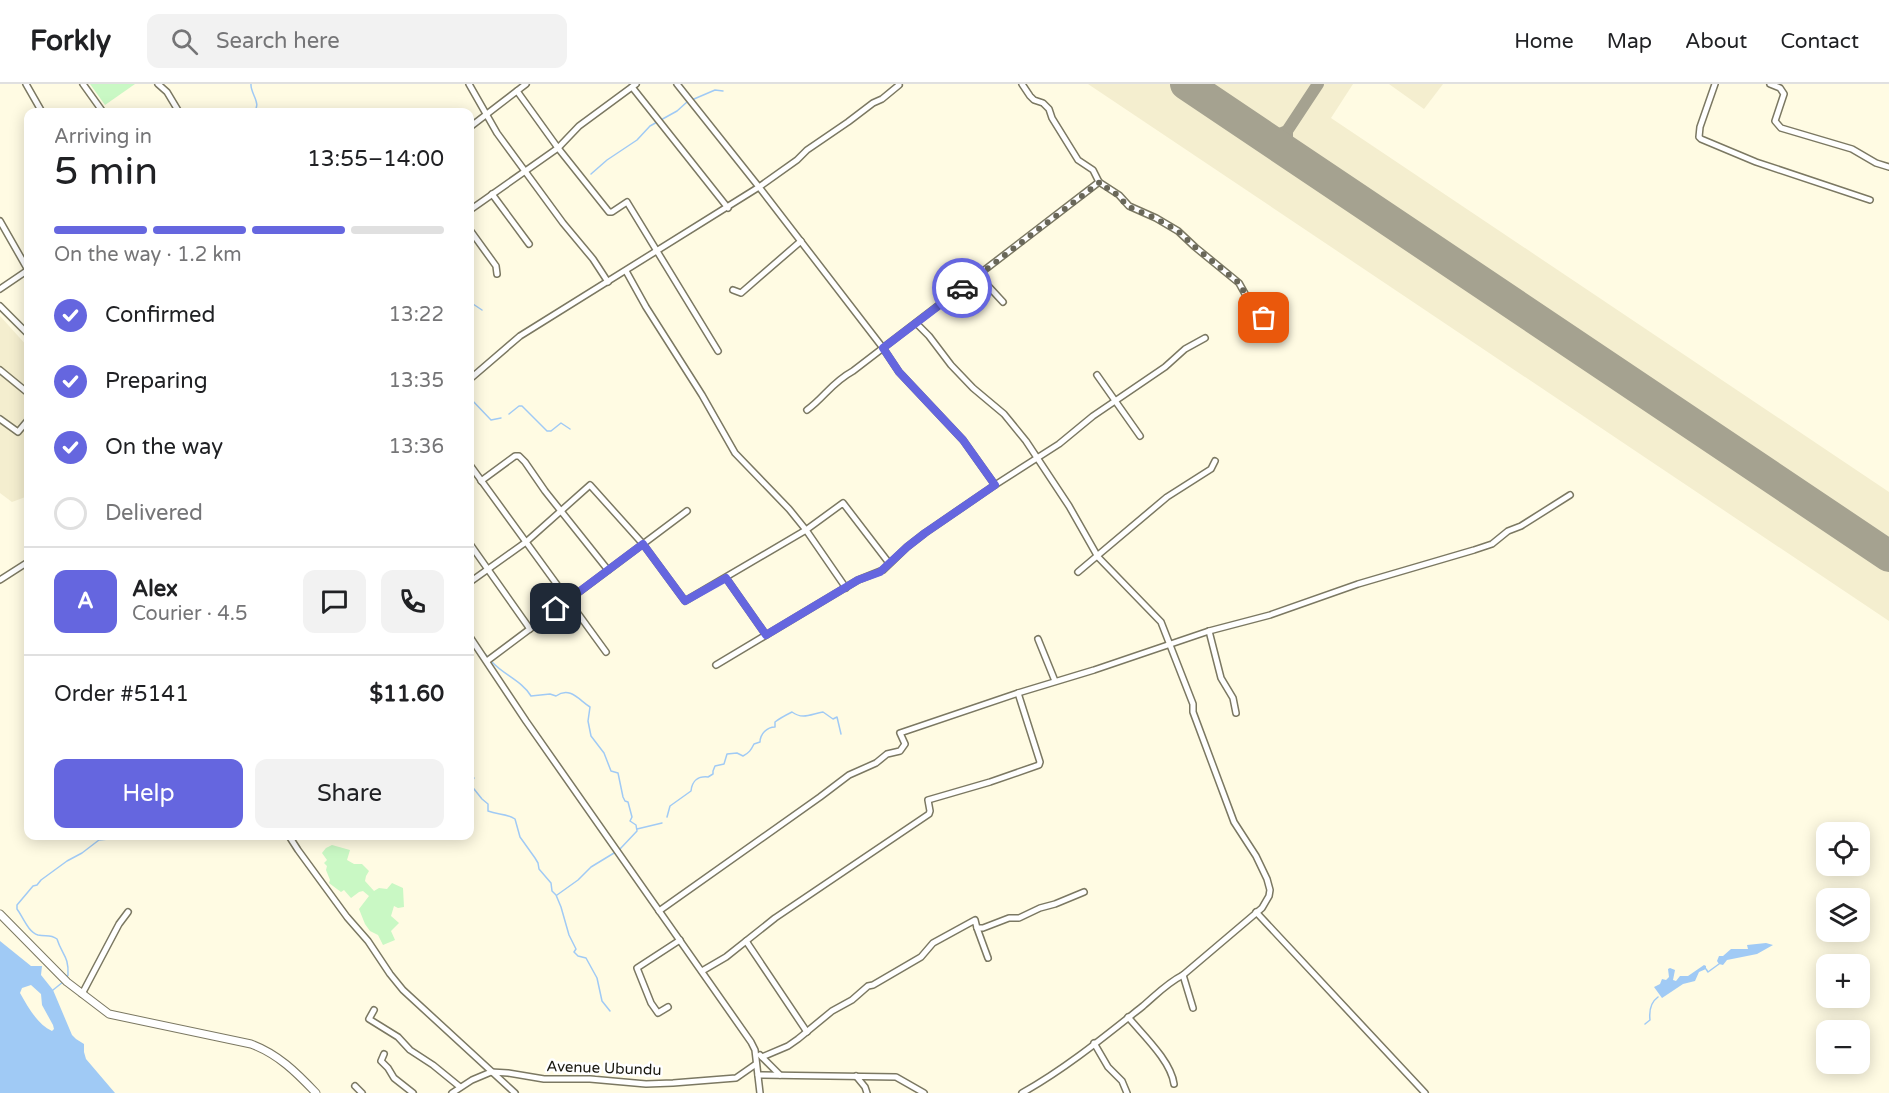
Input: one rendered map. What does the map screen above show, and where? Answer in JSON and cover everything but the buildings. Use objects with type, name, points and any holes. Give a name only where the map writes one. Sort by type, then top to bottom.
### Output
[{"type":"street","points":[[26,84],[40,108]]},
{"type":"street","points":[[83,84],[100,108]]},
{"type":"street","points":[[158,84],[167,92],[177,108]]},
{"type":"street","points":[[469,84],[486,115],[524,171],[562,223],[593,259],[608,282]]},
{"type":"street","points":[[474,124],[526,84]]},
{"type":"street","points":[[677,84],[801,241],[899,372],[963,440],[995,485]]},
{"type":"street","points":[[1022,84],[1034,100],[1043,103],[1049,109],[1052,118],[1078,160],[1092,170],[1104,187],[1111,189],[1129,207],[1178,231],[1239,283],[1253,308],[1264,318]]},
{"type":"street","points":[[1715,84],[1700,127],[1701,140],[1756,162],[1870,200]]},
{"type":"street","points":[[1770,84],[1779,88],[1784,94],[1775,121],[1781,128],[1852,149],[1876,164],[1889,167]]},
{"type":"street","points":[[474,376],[520,336],[728,208],[899,85]]},
{"type":"street","points":[[474,207],[558,148],[579,126],[634,86],[728,208]]},
{"type":"street","points":[[517,91],[558,148],[609,212],[627,202],[718,351]]},
{"type":"street","points":[[807,410],[833,383],[853,371],[1100,182]]},
{"type":"street","points":[[492,194],[529,244]]},
{"type":"street","points":[[0,221],[24,263]]},
{"type":"street","points":[[474,236],[496,266],[497,274]]},
{"type":"street","points":[[733,290],[741,293],[801,241]]},
{"type":"street","points":[[626,271],[735,453],[789,509],[846,588]]},
{"type":"street","points":[[0,289],[24,273]]},
{"type":"street","points":[[978,275],[1004,302]]},
{"type":"street","points":[[0,306],[24,330]]},
{"type":"street","points":[[916,323],[976,391],[1004,414],[1069,506],[1098,557],[1161,622],[1193,704],[1192,712],[1234,822],[1256,856],[1270,890],[1269,897],[1262,908],[1183,975],[1172,981],[1047,1078],[1022,1093]]},
{"type":"street","points":[[716,664],[858,580],[880,572],[925,533],[1059,444],[1093,416],[1205,338]]},
{"type":"street","points":[[0,370],[24,390]]},
{"type":"street","points":[[1096,375],[1140,436]]},
{"type":"street","points":[[0,419],[18,432],[24,425]]},
{"type":"street","points":[[481,481],[515,456],[519,456],[608,570]]},
{"type":"street","points":[[1078,572],[1167,497],[1210,469],[1215,461]]},
{"type":"street","points":[[474,471],[606,652]]},
{"type":"street","points":[[474,579],[526,542],[590,485],[643,544],[685,601],[806,530],[843,503],[889,563]]},
{"type":"street","points":[[659,910],[850,774],[876,763],[887,754],[900,751],[905,744],[900,733],[1209,631],[1270,615],[1358,584],[1492,544],[1508,531],[1521,526],[1570,495]]},
{"type":"street","points":[[487,661],[687,511]]},
{"type":"street","points":[[474,550],[530,628]]},
{"type":"street","points":[[0,580],[24,565]]},
{"type":"street","points":[[726,578],[766,635]]},
{"type":"street","points":[[1209,631],[1221,678],[1233,698],[1236,714]]},
{"type":"street","points":[[1038,639],[1055,681]]},
{"type":"street","points":[[474,643],[755,1050],[780,1075]]},
{"type":"street","points":[[702,971],[726,957],[775,918],[928,814],[930,811],[928,800],[1039,765],[1040,762],[1018,693]]},
{"type":"street","points":[[292,840],[403,990],[515,1093]]},
{"type":"street","points":[[977,928],[1009,918],[1019,918],[1084,892]]},
{"type":"street","points":[[82,994],[118,924],[128,912]]},
{"type":"street","points":[[1256,912],[1425,1093]]},
{"type":"street","points":[[0,914],[65,980],[114,1016],[263,1048],[293,1069],[316,1093]]},
{"type":"street","points":[[762,1057],[788,1046],[868,986],[921,957],[933,943],[975,920],[988,958]]},
{"type":"street","points":[[668,1007],[658,1013],[651,1003],[638,968],[680,940]]},
{"type":"street","points":[[746,941],[807,1032]]},
{"type":"street","points":[[1183,975],[1193,1008]]},
{"type":"street","points":[[374,1010],[369,1019],[398,1037],[410,1050],[460,1087]]},
{"type":"street","points":[[1128,1017],[1163,1060],[1174,1084]]},
{"type":"street","points":[[1094,1043],[1108,1067],[1122,1082],[1127,1093]]},
{"type":"street","points":[[755,1050],[760,1093]]},
{"type":"street","points":[[384,1054],[381,1061],[394,1078],[413,1093]]},
{"type":"street","name":"Avenue Ubundu","points":[[491,1072],[544,1079],[590,1079],[646,1084],[736,1078],[756,1064]]},
{"type":"street","points":[[452,1093],[491,1072]]},
{"type":"street","points":[[758,1074],[901,1078],[924,1093]]},
{"type":"street","points":[[856,1076],[867,1093]]},
{"type":"street","points":[[355,1086],[362,1093]]},
{"type":"shaded area","points":[[1088,84],[1353,84],[1331,118],[1889,492],[1889,621]]},
{"type":"shaded area","points":[[1389,84],[1443,84],[1424,109]]},
{"type":"shaded area","points":[[0,316],[24,343],[24,498],[12,502],[0,493]]},
{"type":"green space","points":[[90,84],[135,84],[105,105]]},
{"type":"green space","points":[[332,845],[350,850],[347,860],[354,864],[362,864],[369,871],[365,881],[374,891],[379,888],[387,889],[392,883],[403,888],[404,907],[394,906],[391,916],[399,923],[391,931],[395,940],[383,945],[378,935],[370,931],[365,924],[359,909],[369,896],[363,891],[351,898],[344,890],[341,892],[329,883],[327,866],[324,863],[327,860],[322,853]]},
{"type":"water","points":[[0,941],[31,966],[42,966],[41,975],[53,990],[72,1035],[84,1044],[86,1059],[115,1093],[0,1093]],"holes":[[[31,985],[41,994],[42,1005],[53,1025],[52,1031],[37,1020],[20,993],[22,988]]]},
{"type":"water","points":[[1766,943],[1773,945],[1757,954],[1727,960],[1723,965],[1717,961],[1719,956],[1723,956],[1731,949],[1748,949],[1747,945]]},
{"type":"water","points":[[1704,965],[1706,969],[1699,972],[1695,981],[1683,984],[1662,998],[1654,987],[1660,984],[1662,979],[1666,980],[1669,977],[1668,969],[1670,968],[1675,970],[1673,980],[1676,981],[1680,976],[1688,976]]},
{"type":"waterway","points":[[251,84],[256,108]]},
{"type":"waterway","points":[[694,99],[715,90],[723,91]]},
{"type":"waterway","points":[[591,174],[637,140],[650,126],[677,111],[687,102]]},
{"type":"waterway","points":[[474,305],[482,310]]},
{"type":"waterway","points":[[474,402],[491,420],[501,418]]},
{"type":"waterway","points":[[509,414],[522,406],[547,431],[551,431],[561,423],[570,429]]},
{"type":"waterway","points":[[482,651],[489,658]]},
{"type":"waterway","points":[[492,662],[523,686],[531,696],[550,694],[556,696],[561,693],[570,693],[590,707],[588,721],[591,736],[604,753],[611,771],[618,773],[623,797],[628,802],[632,817],[630,821],[636,825],[637,831],[620,849]]},
{"type":"waterway","points":[[667,817],[670,806],[691,791],[696,780],[713,774],[715,766],[724,764],[727,754],[737,753],[743,756],[747,754],[754,744],[760,742],[764,732],[775,727],[775,722],[792,712],[803,716],[823,712],[833,719],[837,717],[841,734]]},
{"type":"waterway","points":[[474,789],[488,804],[488,811],[515,819],[520,837],[538,863],[539,869],[551,883],[552,891],[561,907],[569,935],[576,949],[574,952],[586,958],[597,978],[602,1001],[610,1011]]},
{"type":"waterway","points":[[637,829],[662,823]]},
{"type":"waterway","points":[[66,978],[68,975],[66,959],[57,939],[31,931],[17,909],[17,905],[33,886],[99,840]]},
{"type":"waterway","points":[[557,895],[591,867],[614,853]]},
{"type":"waterway","points":[[1706,969],[1708,972],[1719,964]]},
{"type":"waterway","points":[[53,990],[63,982]]},
{"type":"waterway","points":[[1645,1024],[1650,1020],[1651,1007],[1658,997]]},
{"type":"taxiway","points":[[1293,156],[1287,146],[1287,131],[1318,84]]},
{"type":"taxiway","points":[[1262,135],[1272,137],[1287,131]]},
{"type":"runway","points":[[1186,84],[1889,556]]},
{"type":"way so far","points":[[962,288],[1100,182],[1104,187],[1119,195],[1129,207],[1178,231],[1239,283],[1253,308],[1264,318]]},
{"type":"route","points":[[556,609],[643,544],[685,601],[726,578],[766,635],[858,580],[880,572],[925,533],[995,485],[963,440],[899,372],[883,348],[962,288]]}]
